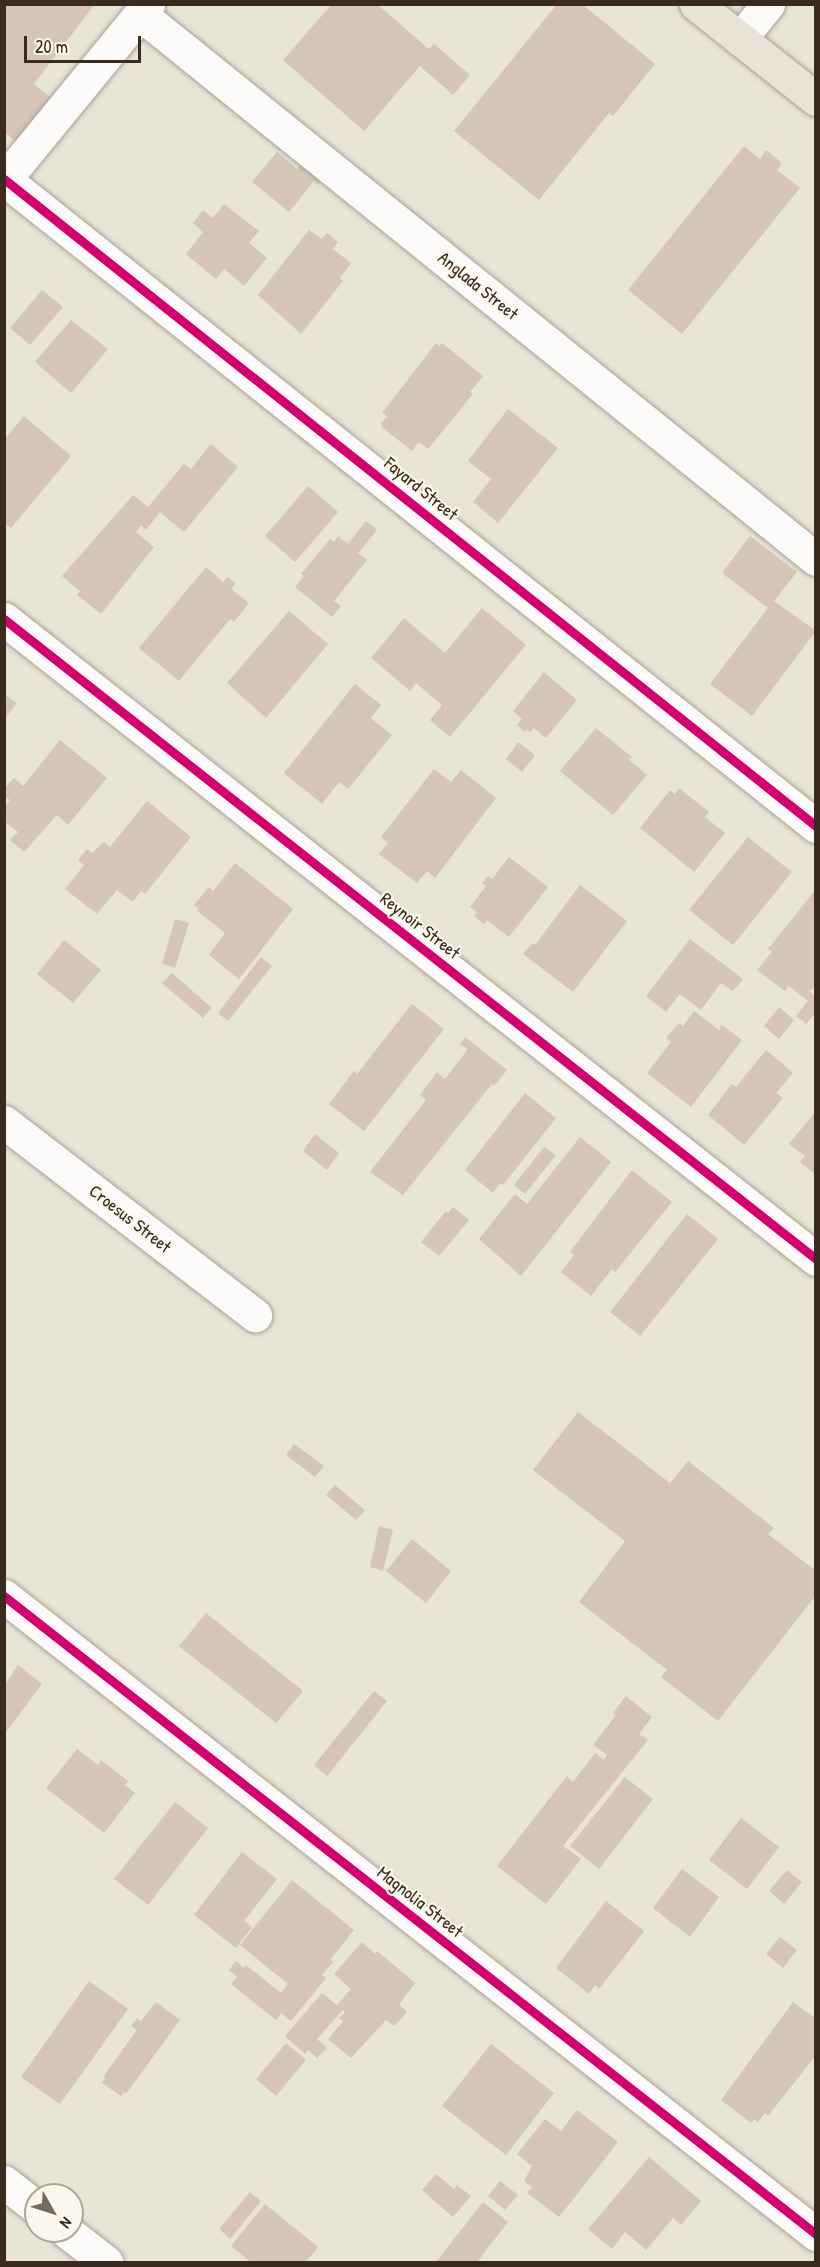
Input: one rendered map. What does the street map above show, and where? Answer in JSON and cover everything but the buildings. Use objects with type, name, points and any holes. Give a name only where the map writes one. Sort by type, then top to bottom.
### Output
[{"type":"main road","points":[[696,4],[816,99]]},
{"type":"street","points":[[740,39],[768,4]]},
{"type":"street","points":[[4,179],[144,9]]},
{"type":"street","name":"Anglada Street","points":[[144,9],[816,559]]},
{"type":"street","name":"Fayard Street","points":[[4,179],[816,826]]},
{"type":"street","name":"Reynoir Street","points":[[4,619],[816,1259]]},
{"type":"street","name":"Croesus Street","points":[[4,1122],[255,1315]]},
{"type":"street","name":"Magnolia Street","points":[[4,1596],[816,2234]]},
{"type":"street","points":[[4,2182],[24,2198]]},
{"type":"street","points":[[81,2243],[106,2262]]},
{"type":"cycle path","points":[[4,179],[816,826]]},
{"type":"cycle path","points":[[4,619],[816,1259]]},
{"type":"cycle path","points":[[4,1596],[816,2234]]}]
